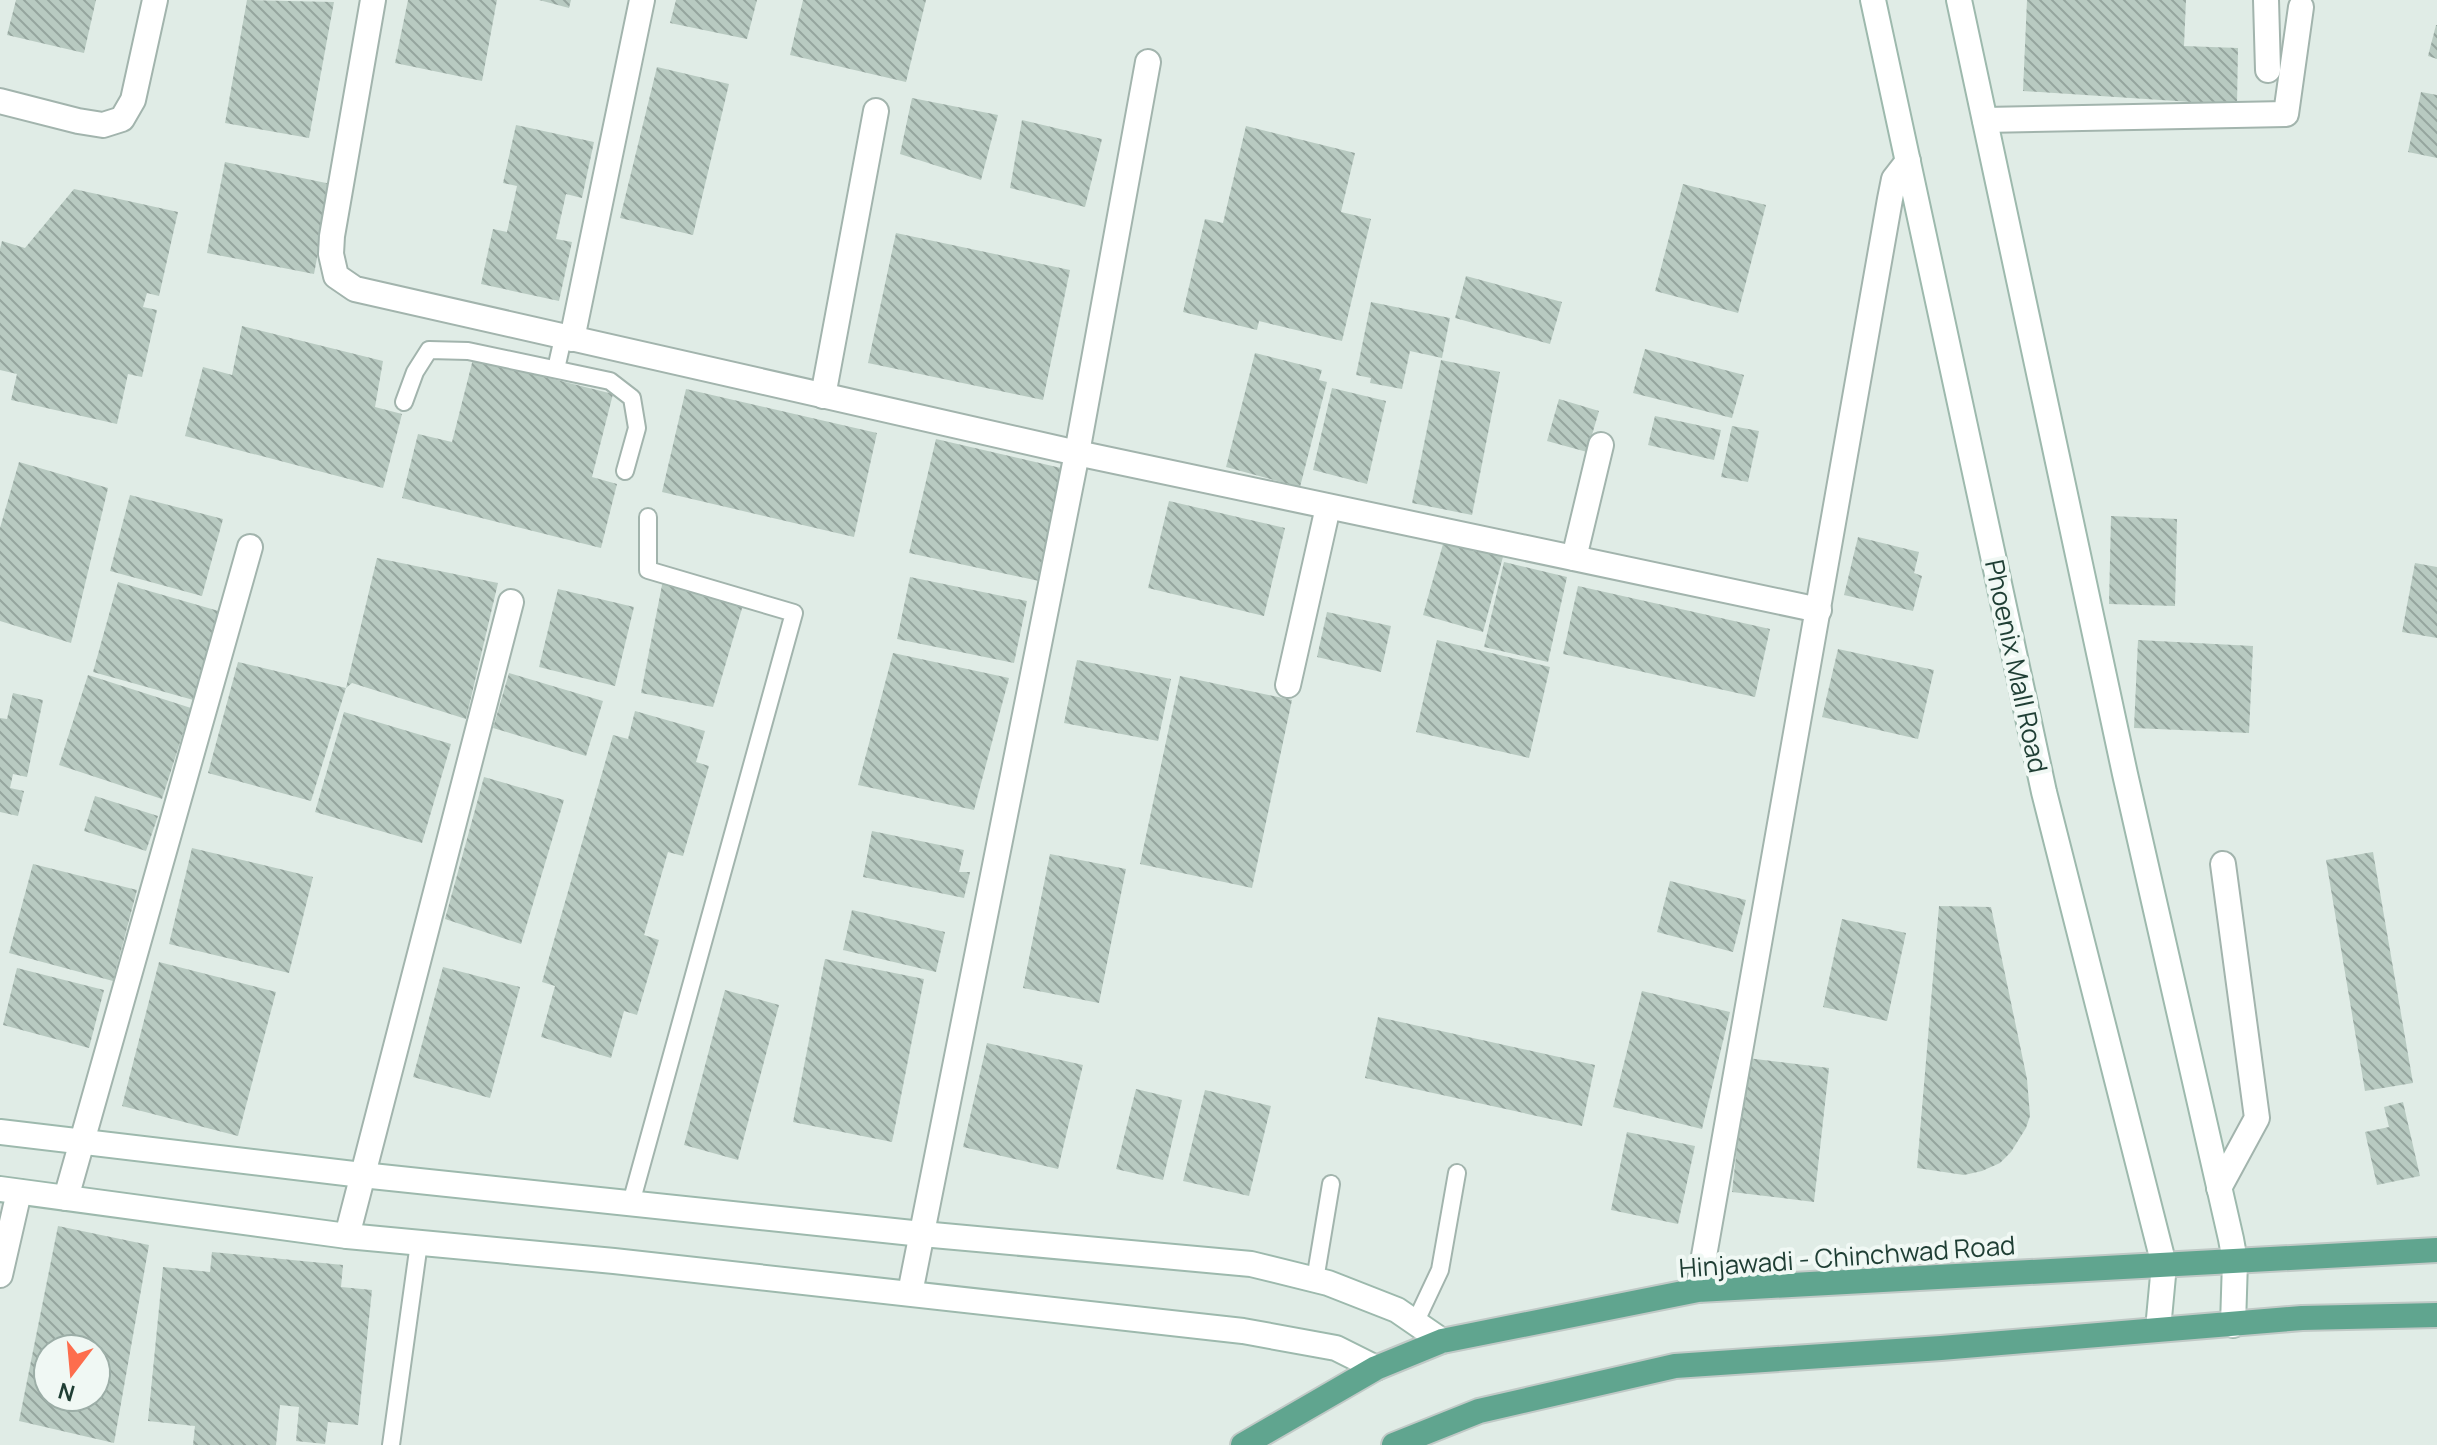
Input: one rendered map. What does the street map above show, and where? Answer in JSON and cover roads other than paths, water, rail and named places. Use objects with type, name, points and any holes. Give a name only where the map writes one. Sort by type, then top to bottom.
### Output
[{"type":"main road","name":"Hinjawadi - Chinchwad Road","points":[[1243,1445],[1376,1368],[1442,1341],[1698,1290],[2437,1250]]},
{"type":"main road","points":[[1394,1445],[1479,1411],[1675,1366],[1929,1349],[2302,1318],[2437,1315]]},
{"type":"street","points":[[0,101],[103,125],[122,119],[133,100],[155,0]]},
{"type":"street","points":[[373,0],[332,236],[331,254],[336,276],[355,289],[1077,453],[1819,610]]},
{"type":"street","points":[[568,339],[642,0]]},
{"type":"street","name":"Phoenix Mall Road","points":[[1873,0],[2044,792],[2164,1265],[2158,1329]]},
{"type":"street","points":[[1959,0],[2125,774],[2235,1261],[2233,1325]]},
{"type":"street","points":[[2266,0],[2268,70]]},
{"type":"street","points":[[1985,120],[2286,114],[2301,7]]},
{"type":"street","points":[[910,1293],[1077,453],[1148,62]]},
{"type":"street","points":[[823,396],[876,111]]},
{"type":"street","points":[[1698,1290],[1890,199],[1894,179],[1908,161]]},
{"type":"street","points":[[1574,558],[1601,445]]},
{"type":"street","points":[[1288,685],[1328,507]]},
{"type":"street","points":[[66,1198],[250,547]]},
{"type":"street","points":[[347,1236],[511,602]]},
{"type":"street","points":[[2219,1188],[2257,1118],[2223,864]]},
{"type":"street","points":[[0,1132],[362,1175],[922,1234],[1251,1264],[1315,1280],[1397,1310],[1442,1341]]},
{"type":"street","points":[[0,1275],[10,1190],[347,1236],[614,1261],[1243,1331],[1336,1348],[1376,1368]]},
{"type":"lane","points":[[556,369],[568,339]]},
{"type":"lane","points":[[404,402],[415,372],[429,350],[468,351],[610,381],[632,398],[637,428],[625,471]]},
{"type":"lane","points":[[631,1203],[794,613],[648,570],[648,517]]},
{"type":"lane","points":[[1415,1323],[1440,1270],[1457,1173]]},
{"type":"lane","points":[[1315,1280],[1331,1184]]},
{"type":"lane","points":[[391,1445],[419,1243]]}]
